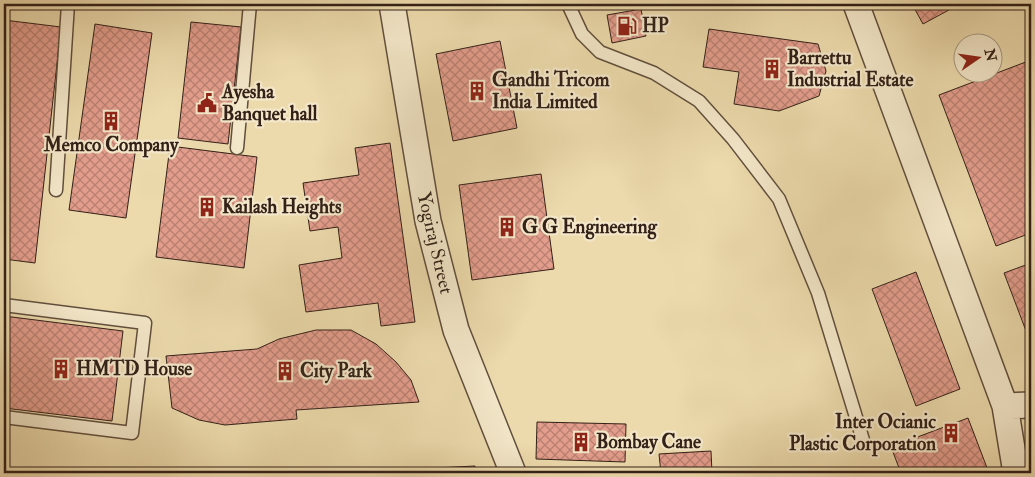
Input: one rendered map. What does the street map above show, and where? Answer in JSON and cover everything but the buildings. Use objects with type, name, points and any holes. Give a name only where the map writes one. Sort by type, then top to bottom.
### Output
[{"type":"street","name":"Yogiraj Street","points":[[392,4],[428,221],[449,303],[456,330],[513,473]]},
{"type":"street","points":[[856,4],[1005,406],[1016,473]]},
{"type":"street","points":[[1005,406],[1031,404]]},
{"type":"lane","points":[[56,190],[68,4]]},
{"type":"lane","points":[[237,148],[250,4]]},
{"type":"lane","points":[[568,4],[582,34],[600,52],[654,73],[699,101],[734,139],[779,199],[818,293],[862,440]]},
{"type":"lane","points":[[4,305],[145,323],[132,433],[4,417]]},
{"type":"place","name":"HP","points":[[627,26]]},
{"type":"place","name":"Barrettu Industrial Estate","points":[[772,69]]},
{"type":"place","name":"Gandhi Tricom India Limited","points":[[477,91]]},
{"type":"place","name":"Ayesha Banquet hall","points":[[207,103]]},
{"type":"place","name":"Memco Company","points":[[111,121]]},
{"type":"place","name":"Kailash Heights","points":[[207,207]]},
{"type":"place","name":"G G Engineering","points":[[507,227]]},
{"type":"place","name":"HMTD House","points":[[61,369]]},
{"type":"place","name":"City Park","points":[[285,371]]},
{"type":"place","name":"Inter Ocianic Plastic Corporation","points":[[951,433]]},
{"type":"place","name":"Bombay Cane","points":[[581,442]]}]
